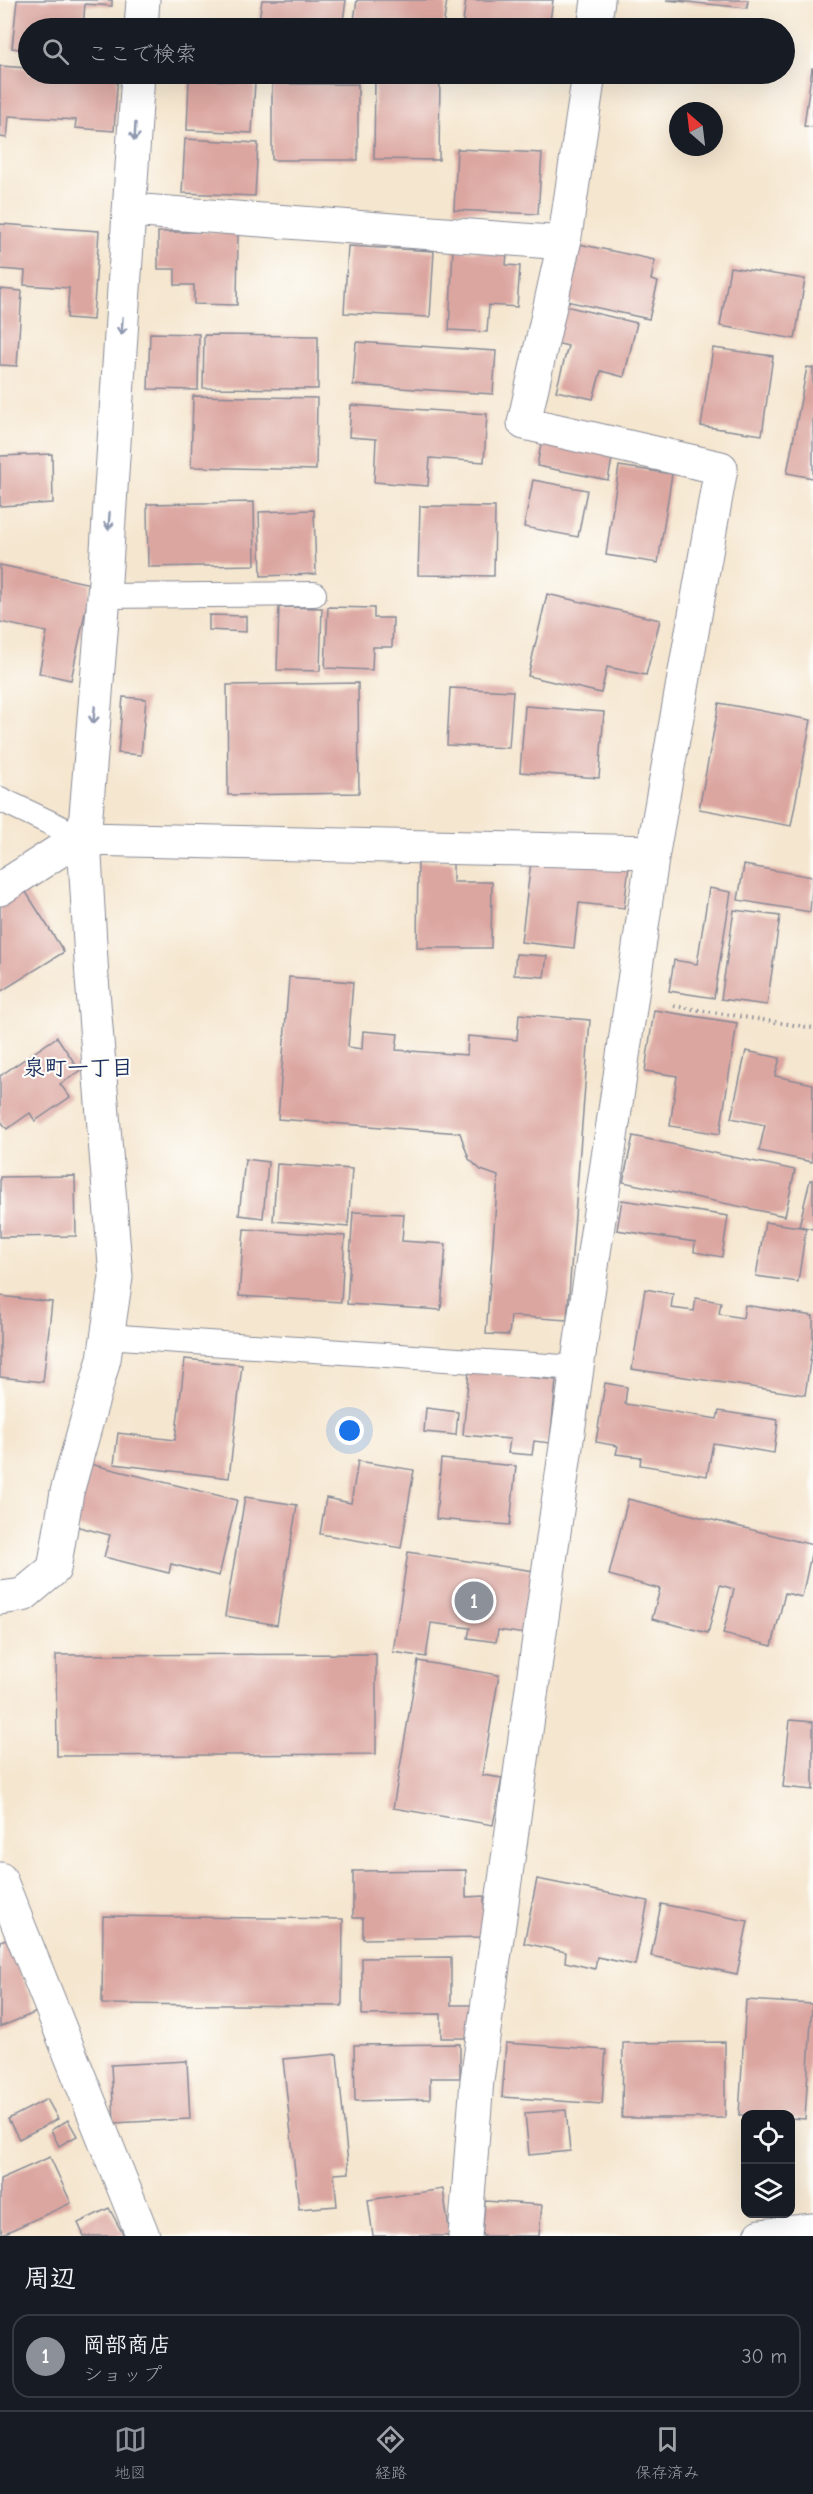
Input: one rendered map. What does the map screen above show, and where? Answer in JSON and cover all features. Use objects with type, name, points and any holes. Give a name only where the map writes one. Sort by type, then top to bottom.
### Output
[{"type":"street","points":[[142,18],[143,0]]},
{"type":"street","points":[[595,18],[598,0]]},
{"type":"street","points":[[0,1598],[23,1595],[54,1569],[67,1492],[105,1359],[106,1336],[116,1277],[92,978],[84,839],[104,596],[137,84]]},
{"type":"street","points":[[465,2236],[477,2080],[577,1368],[653,852],[721,468],[524,423],[564,243],[588,84]]},
{"type":"street","points":[[130,210],[564,243]]},
{"type":"street","points":[[0,889],[59,851],[84,839],[653,852]]},
{"type":"street","points":[[0,1879],[143,2236]]},
{"type":"street","points":[[761,2236],[813,2230]]},
{"type":"lane","points":[[104,596],[314,594]]},
{"type":"lane","points":[[0,799],[84,839]]},
{"type":"lane","points":[[106,1336],[577,1368]]},
{"type":"path","points":[[631,1000],[813,1028]]},
{"type":"building","points":[[17,0],[112,0],[112,6],[85,4],[84,18],[18,18],[18,49],[12,48]]},
{"type":"building","points":[[262,0],[346,0],[343,18],[259,18]]},
{"type":"building","points":[[357,0],[447,0],[444,18],[354,18]]},
{"type":"building","points":[[466,0],[553,0],[550,18],[463,18]]},
{"type":"building","points":[[666,0],[748,0],[747,8]]},
{"type":"building","points":[[0,66],[18,67],[18,84],[117,84],[114,131],[75,128],[76,120],[9,116],[7,138],[0,137]]},
{"type":"building","points":[[813,68],[813,127],[804,126]]},
{"type":"building","points":[[189,84],[255,84],[252,133],[187,130]]},
{"type":"building","points":[[272,84],[358,84],[358,160],[272,160]]},
{"type":"building","points":[[375,84],[440,84],[439,160],[374,159]]},
{"type":"building","points":[[185,139],[258,143],[255,196],[182,193]]},
{"type":"building","points":[[457,149],[542,153],[538,214],[454,210]]},
{"type":"building","points":[[0,224],[99,231],[93,320],[67,318],[69,288],[24,285],[25,271],[0,269]]},
{"type":"building","points":[[158,232],[238,232],[237,305],[194,304],[194,285],[175,285],[175,269],[158,269]]},
{"type":"building","points":[[579,244],[655,260],[651,280],[658,282],[649,319],[566,301]]},
{"type":"building","points":[[348,246],[434,251],[430,317],[344,313]]},
{"type":"building","points":[[453,250],[507,253],[506,265],[520,266],[517,307],[489,305],[487,332],[449,330]]},
{"type":"building","points":[[730,267],[805,279],[795,339],[720,326]]},
{"type":"building","points":[[0,289],[22,291],[17,366],[0,365]]},
{"type":"building","points":[[557,304],[637,323],[624,377],[601,371],[593,399],[556,391],[568,346],[548,341]]},
{"type":"building","points":[[150,333],[199,334],[198,390],[148,389]]},
{"type":"building","points":[[204,335],[318,336],[318,389],[203,388]]},
{"type":"building","points":[[356,342],[496,351],[493,394],[353,385]]},
{"type":"building","points":[[713,348],[773,356],[762,435],[701,426]]},
{"type":"building","points":[[807,367],[813,368],[813,478],[787,473]]},
{"type":"building","points":[[193,396],[317,398],[316,470],[191,467]]},
{"type":"building","points":[[351,405],[487,414],[484,462],[430,458],[428,486],[374,482],[376,439],[349,437]]},
{"type":"building","points":[[542,439],[613,454],[608,480],[537,466]]},
{"type":"building","points":[[52,454],[53,503],[0,506],[0,456]]},
{"type":"building","points":[[619,466],[672,474],[658,563],[606,555]]},
{"type":"building","points":[[533,480],[587,490],[578,537],[524,527]]},
{"type":"building","points":[[254,502],[255,565],[148,567],[147,504]]},
{"type":"building","points":[[420,506],[495,507],[494,576],[418,575]]},
{"type":"building","points":[[314,510],[316,574],[261,576],[259,512]]},
{"type":"building","points":[[0,565],[91,584],[71,680],[39,673],[47,632],[0,622]]},
{"type":"building","points":[[547,594],[660,620],[646,675],[607,667],[601,693],[528,676]]},
{"type":"building","points":[[279,607],[322,608],[320,671],[277,670]]},
{"type":"building","points":[[328,607],[374,608],[374,618],[393,618],[392,647],[373,647],[372,670],[325,668]]},
{"type":"building","points":[[209,615],[246,616],[246,632],[209,630]]},
{"type":"building","points":[[358,683],[359,793],[228,795],[227,685]]},
{"type":"building","points":[[450,688],[513,691],[509,748],[447,745]]},
{"type":"building","points":[[123,697],[146,699],[141,755],[118,753]]},
{"type":"building","points":[[719,703],[811,720],[791,826],[699,809]]},
{"type":"building","points":[[525,706],[604,712],[599,778],[520,772]]},
{"type":"building","points":[[532,854],[629,866],[624,908],[579,903],[574,948],[521,942]]},
{"type":"building","points":[[418,862],[453,862],[453,882],[492,882],[491,948],[417,948]]},
{"type":"building","points":[[744,865],[813,877],[810,912],[738,900]]},
{"type":"building","points":[[709,888],[731,892],[714,998],[669,991],[674,960],[697,964]]},
{"type":"building","points":[[24,889],[64,952],[0,992],[0,904]]},
{"type":"building","points":[[734,910],[780,916],[767,1005],[721,999]]},
{"type":"building","points":[[516,954],[547,956],[544,977],[514,975]]},
{"type":"building","points":[[289,977],[353,982],[348,1047],[362,1049],[363,1031],[398,1034],[396,1050],[467,1055],[468,1036],[517,1040],[519,1014],[590,1020],[567,1320],[511,1316],[509,1335],[486,1334],[498,1176],[481,1170],[469,1159],[460,1133],[278,1119]]},
{"type":"building","points":[[654,1010],[737,1023],[720,1134],[670,1126],[677,1076],[645,1071]]},
{"type":"building","points":[[57,1037],[80,1071],[60,1084],[70,1097],[35,1121],[30,1113],[7,1129],[0,1120],[0,1076]]},
{"type":"building","points":[[746,1051],[780,1058],[775,1076],[813,1084],[812,1162],[759,1151],[765,1125],[731,1118]]},
{"type":"building","points":[[633,1136],[795,1170],[785,1216],[623,1182]]},
{"type":"building","points":[[245,1159],[268,1162],[263,1218],[239,1215]]},
{"type":"building","points":[[277,1164],[352,1169],[348,1227],[273,1221]]},
{"type":"building","points":[[75,1176],[76,1236],[0,1237],[0,1177]]},
{"type":"building","points":[[810,1180],[813,1180],[813,1229],[799,1226]]},
{"type":"building","points":[[622,1200],[728,1216],[722,1257],[694,1252],[695,1242],[617,1230]]},
{"type":"building","points":[[353,1212],[404,1214],[402,1241],[446,1244],[441,1310],[347,1304]]},
{"type":"building","points":[[765,1222],[806,1228],[798,1282],[756,1276]]},
{"type":"building","points":[[244,1229],[345,1236],[341,1302],[239,1296]]},
{"type":"building","points":[[645,1289],[673,1294],[671,1308],[694,1311],[696,1298],[721,1302],[719,1314],[743,1318],[745,1305],[813,1316],[813,1342],[805,1395],[632,1369]]},
{"type":"building","points":[[0,1296],[52,1302],[43,1382],[0,1377]]},
{"type":"building","points":[[185,1359],[242,1365],[229,1478],[114,1464],[118,1433],[175,1440]]},
{"type":"building","points":[[469,1371],[556,1380],[550,1443],[534,1441],[532,1455],[508,1453],[510,1439],[463,1435]]},
{"type":"building","points":[[605,1383],[627,1387],[625,1404],[717,1419],[719,1411],[778,1420],[774,1453],[713,1443],[707,1476],[640,1465],[641,1457],[616,1454],[618,1446],[596,1442]]},
{"type":"building","points":[[426,1408],[458,1412],[456,1435],[424,1432]]},
{"type":"building","points":[[441,1459],[516,1466],[510,1525],[436,1519]]},
{"type":"building","points":[[358,1461],[414,1470],[401,1548],[320,1534],[326,1498],[351,1503]]},
{"type":"building","points":[[90,1464],[237,1500],[219,1576],[171,1564],[169,1573],[104,1557],[110,1535],[75,1526]]},
{"type":"building","points":[[245,1497],[297,1505],[277,1625],[225,1616]]},
{"type":"building","points":[[628,1499],[813,1545],[802,1597],[785,1593],[772,1646],[723,1634],[734,1589],[720,1585],[708,1633],[652,1619],[660,1589],[609,1575]]},
{"type":"building","points":[[408,1552],[534,1571],[525,1634],[498,1630],[496,1642],[468,1638],[470,1628],[431,1623],[426,1657],[393,1652]]},
{"type":"building","points":[[376,1654],[376,1754],[57,1756],[56,1655]]},
{"type":"building","points":[[418,1661],[499,1675],[482,1775],[502,1778],[493,1825],[393,1808]]},
{"type":"building","points":[[790,1720],[813,1722],[813,1790],[783,1787]]},
{"type":"building","points":[[466,1870],[466,1897],[484,1896],[485,1937],[363,1939],[363,1918],[353,1918],[353,1871]]},
{"type":"building","points":[[537,1879],[648,1901],[635,1965],[597,1957],[595,1969],[565,1962],[566,1952],[524,1943]]},
{"type":"building","points":[[661,1904],[748,1921],[737,1974],[651,1956]]},
{"type":"building","points":[[103,1916],[343,1919],[342,2006],[102,2004]]},
{"type":"building","points":[[6,1939],[37,2012],[0,2027],[0,1941]]},
{"type":"building","points":[[451,1957],[451,2005],[471,2005],[470,2038],[441,2038],[441,2014],[362,2015],[362,1958]]},
{"type":"building","points":[[746,2000],[812,2004],[805,2119],[795,2118],[795,2110],[741,2110],[741,2115],[739,2115]]},
{"type":"building","points":[[725,2042],[725,2118],[622,2118],[623,2043]]},
{"type":"building","points":[[506,2043],[606,2050],[602,2104],[502,2097]]},
{"type":"building","points":[[460,2044],[460,2078],[430,2078],[430,2099],[355,2101],[354,2045]]},
{"type":"building","points":[[337,2054],[349,2173],[334,2174],[337,2206],[299,2209],[283,2059]]},
{"type":"building","points":[[187,2061],[190,2119],[114,2123],[111,2065]]},
{"type":"building","points":[[47,2099],[58,2119],[19,2139],[8,2119]]},
{"type":"building","points":[[566,2110],[570,2151],[529,2155],[525,2113]]},
{"type":"building","points":[[68,2120],[77,2136],[59,2146],[51,2130]]},
{"type":"building","points":[[50,2157],[71,2203],[3,2234],[0,2227],[0,2179]]},
{"type":"building","points":[[443,2189],[450,2236],[373,2236],[368,2200]]},
{"type":"building","points":[[485,2201],[542,2205],[539,2236],[482,2236]]},
{"type":"building","points":[[109,2208],[124,2236],[84,2236],[78,2223]]},
{"type":"place","name":"岡部商店","points":[[474,1601]]},
{"type":"district","name":"泉町一丁目","points":[[78,1068]]}]
